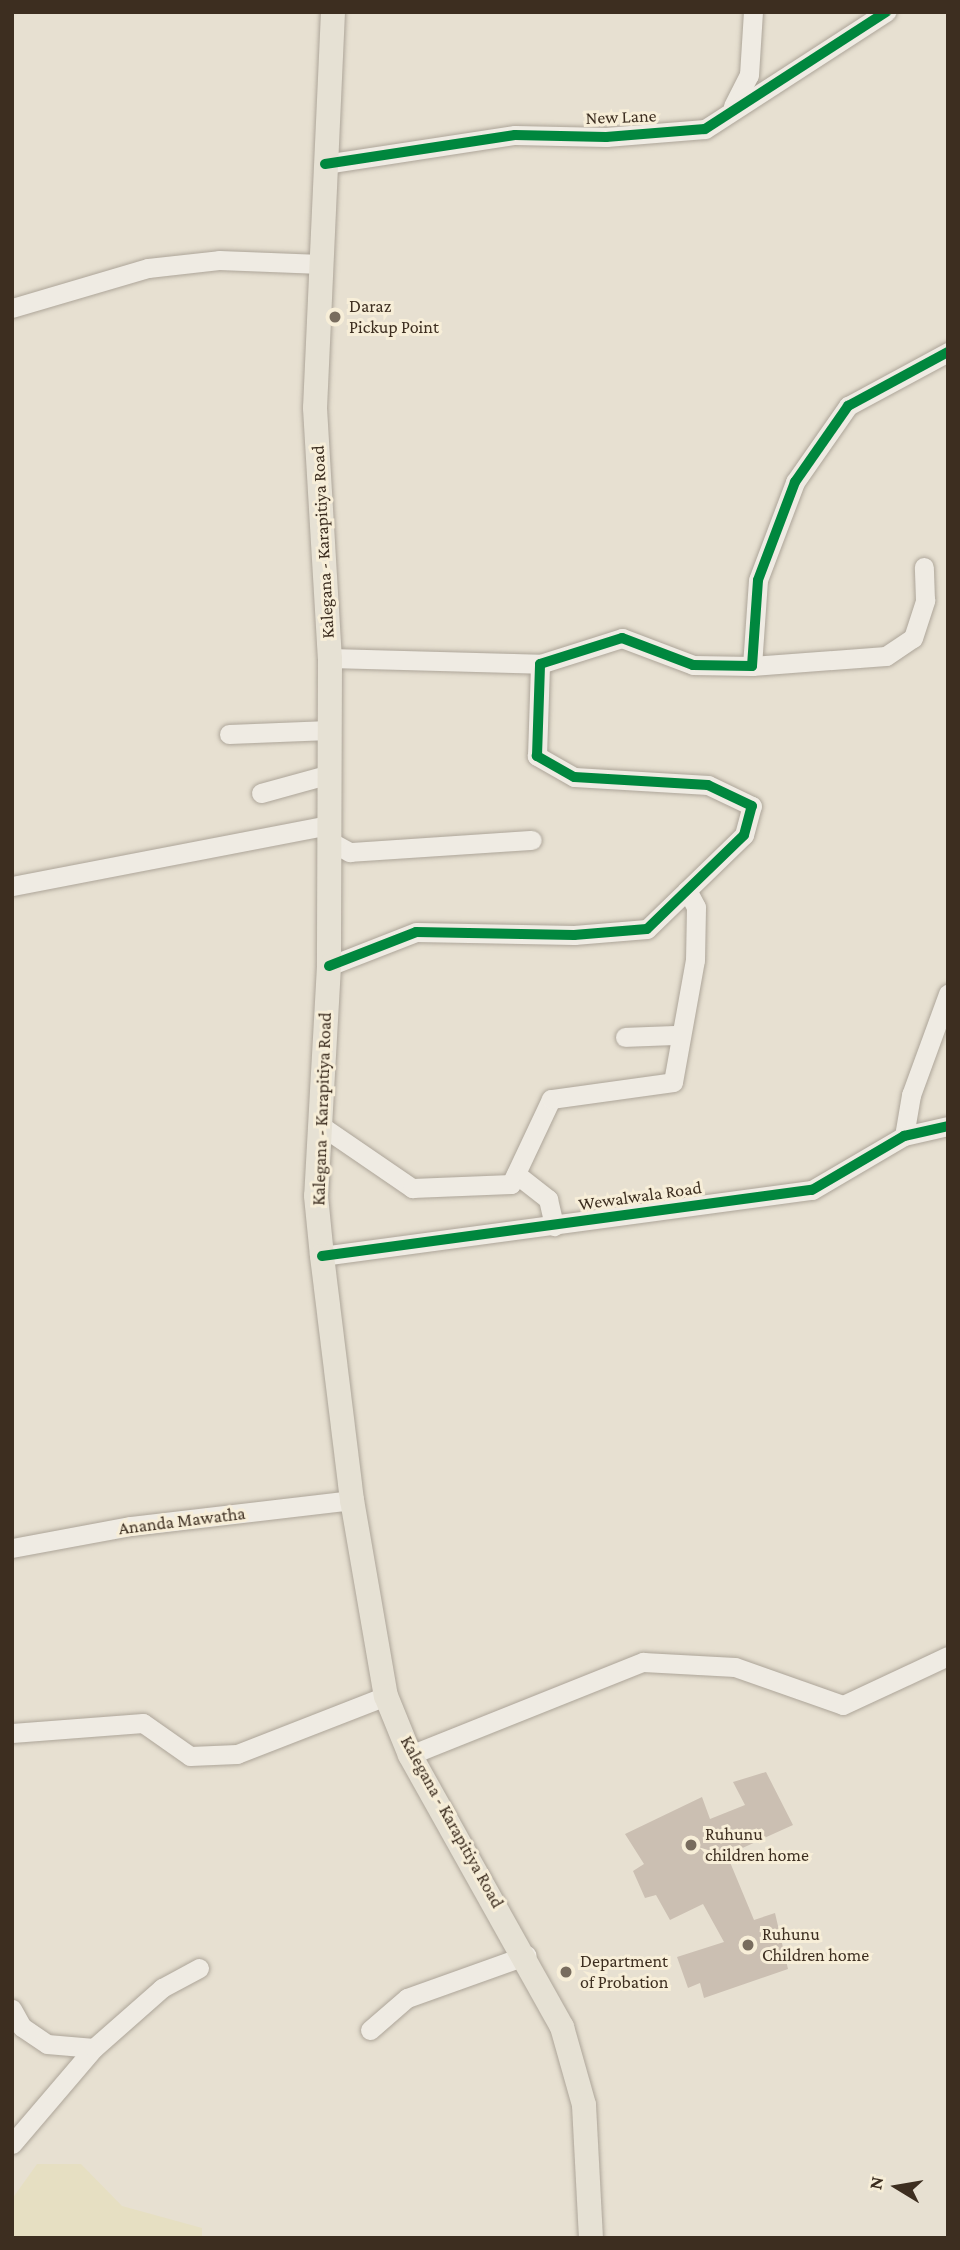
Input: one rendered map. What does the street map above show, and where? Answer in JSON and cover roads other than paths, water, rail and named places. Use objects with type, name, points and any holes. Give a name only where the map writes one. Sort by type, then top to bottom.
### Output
[{"type":"main road","name":"Kalegana - Karapitiya Road","points":[[333,12],[316,408],[330,658],[329,966],[316,1196],[321,1255],[352,1500],[386,1696],[410,1755],[527,1955],[562,2027],[584,2105],[591,2238]]},
{"type":"street","points":[[732,107],[750,75],[753,12]]},
{"type":"street","name":"New Lane","points":[[326,164],[515,135],[607,137],[705,130],[732,107],[886,12]]},
{"type":"street","points":[[12,308],[148,268],[219,260],[321,264]]},
{"type":"street","points":[[752,666],[758,580],[795,482],[848,406],[948,352]]},
{"type":"street","points":[[330,658],[540,664],[622,638],[693,664],[752,666],[886,656],[913,638],[925,600],[924,567]]},
{"type":"street","points":[[329,966],[416,932],[574,935],[647,929],[744,835],[752,806],[708,785],[574,777],[537,756],[540,664]]},
{"type":"street","points":[[229,734],[330,730]]},
{"type":"street","points":[[261,793],[330,774]]},
{"type":"street","points":[[12,886],[329,833],[350,852],[532,840]]},
{"type":"street","points":[[320,1125],[412,1188],[512,1184],[551,1100],[673,1082],[678,1035],[695,960],[696,907],[687,890]]},
{"type":"street","points":[[904,1136],[911,1095],[948,994]]},
{"type":"street","points":[[625,1037],[678,1035]]},
{"type":"street","name":"Wewalwala Road","points":[[321,1255],[554,1226],[812,1189],[904,1136],[948,1126]]},
{"type":"street","points":[[516,1174],[548,1199],[554,1226]]},
{"type":"street","name":"Ananda Mawatha","points":[[12,1548],[131,1526],[352,1500]]},
{"type":"street","points":[[410,1755],[643,1662],[735,1667],[843,1705],[948,1656]]},
{"type":"street","points":[[12,1733],[143,1723],[190,1756],[237,1754],[386,1696]]},
{"type":"street","points":[[370,2030],[407,1998],[527,1955]]},
{"type":"street","points":[[12,2144],[94,2048],[162,1988],[199,1968]]},
{"type":"street","points":[[12,2009],[22,2027],[47,2044],[94,2048]]},
{"type":"place","name":"Daraz Pickup Point","points":[[335,317]]},
{"type":"place","name":"Ruhunu children home","points":[[691,1845]]},
{"type":"place","name":"Ruhunu Children home","points":[[748,1945]]},
{"type":"place","name":"Department of Probation","points":[[566,1972]]}]
